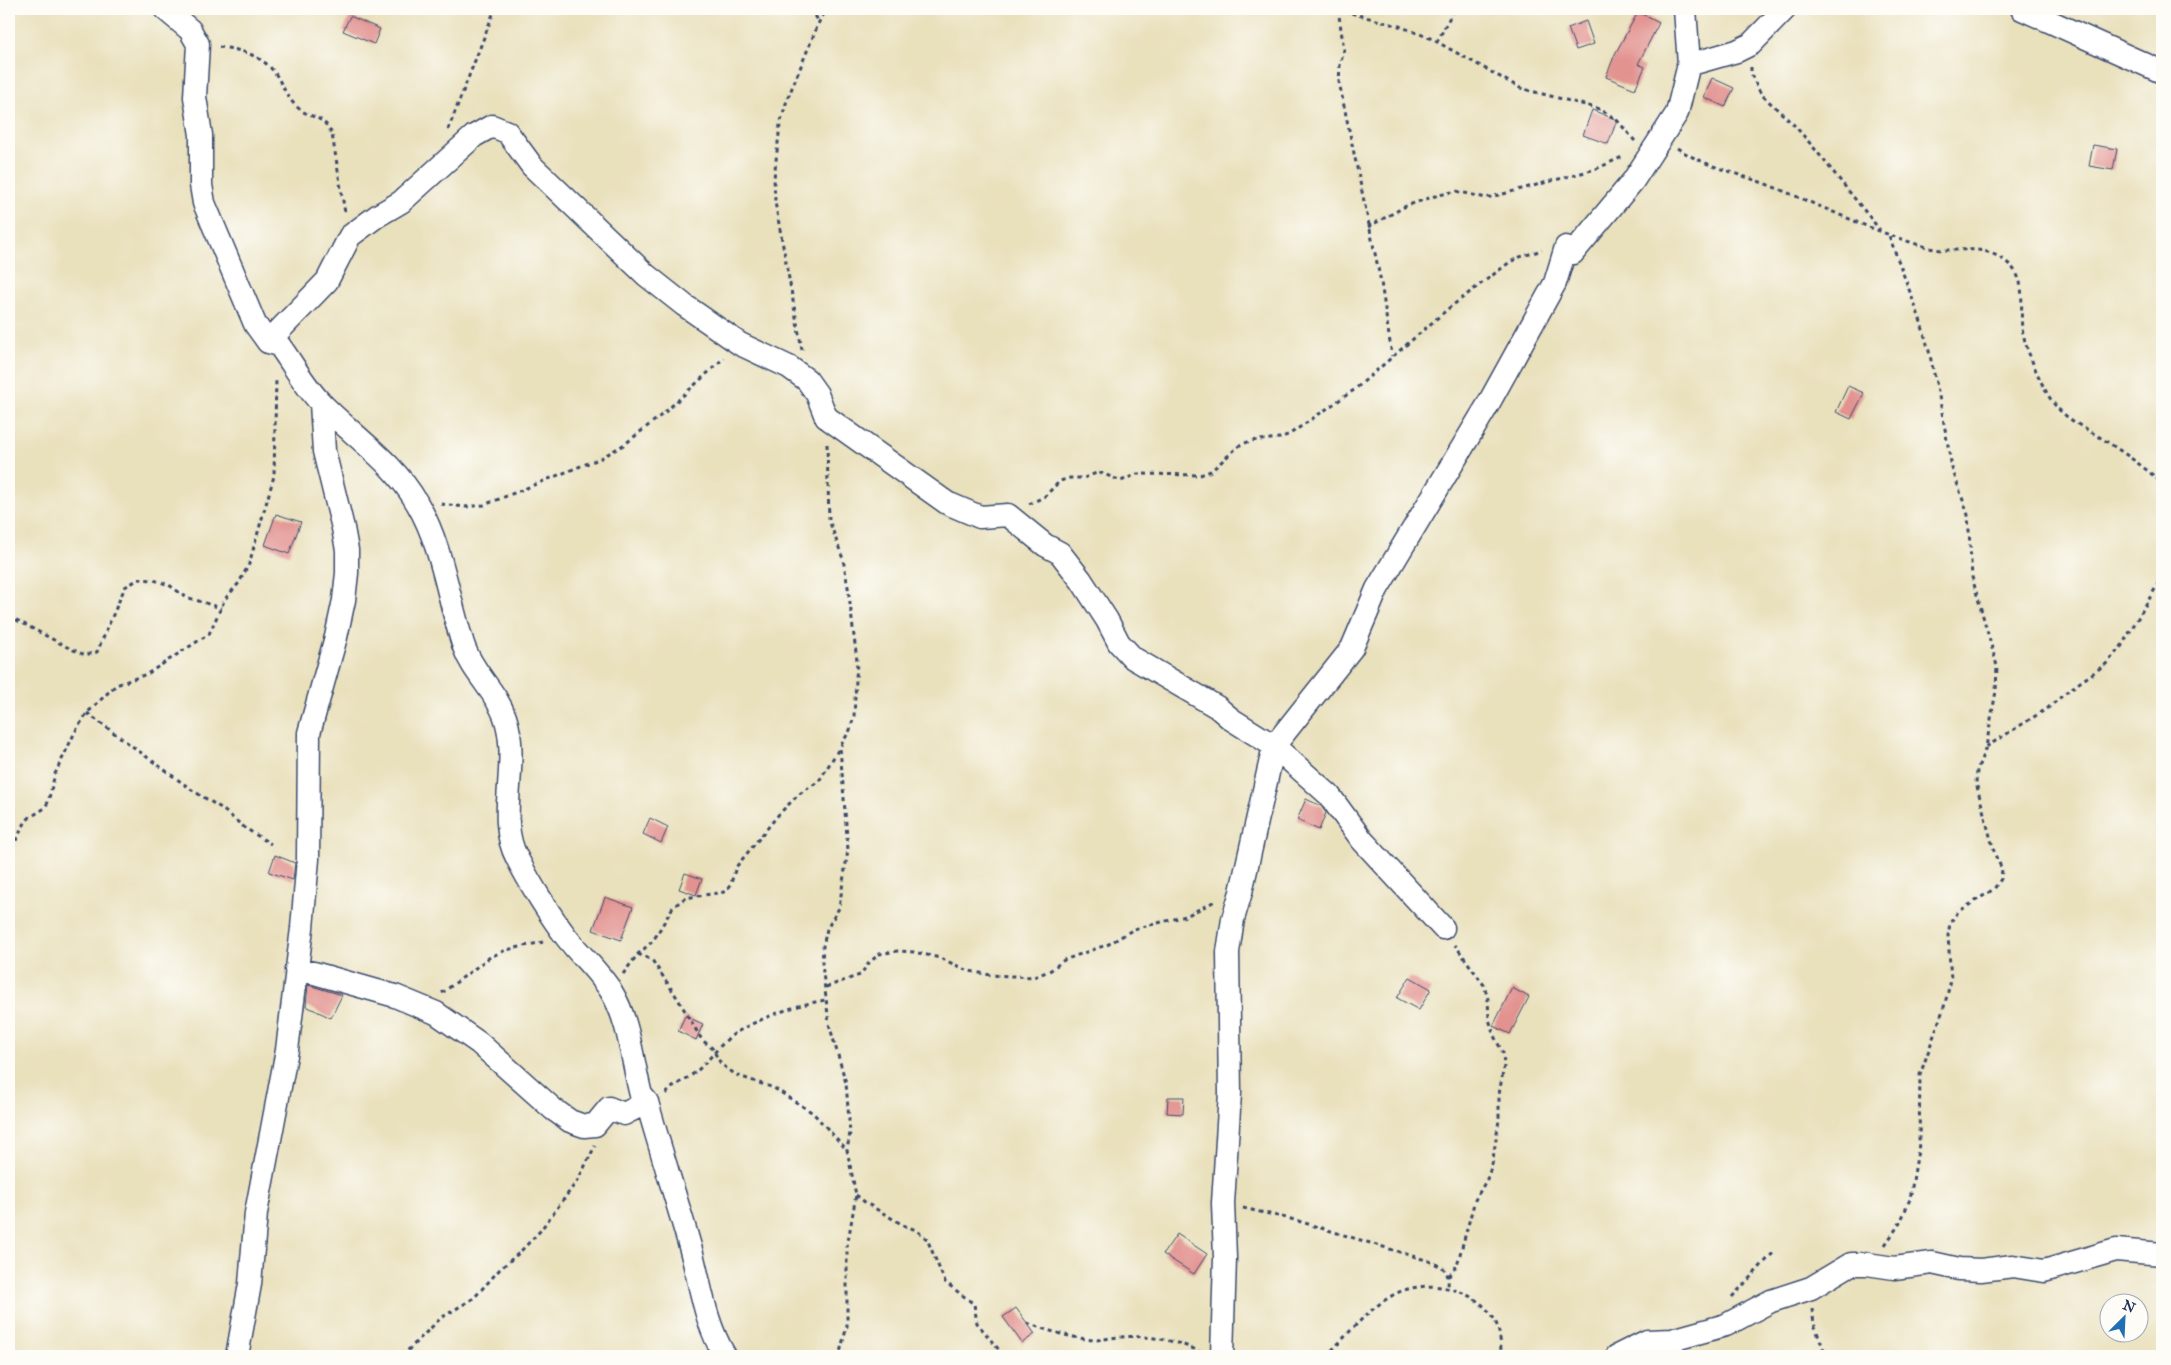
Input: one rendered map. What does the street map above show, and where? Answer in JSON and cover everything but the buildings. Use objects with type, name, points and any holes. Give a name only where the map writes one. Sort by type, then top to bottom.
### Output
[{"type":"street","points":[[165,9],[190,30],[198,44],[195,97],[201,135],[201,185],[204,202],[255,324],[321,403],[388,465],[418,503],[439,559],[464,647],[470,661],[505,715],[510,733],[512,755],[507,814],[516,856],[566,937],[611,991],[620,1010],[628,1035],[641,1095],[647,1102],[692,1254],[704,1310],[716,1341],[725,1356]]},
{"type":"street","points":[[1212,1355],[1225,1258],[1223,1203],[1230,1093],[1228,952],[1233,919],[1242,892],[1274,746],[1352,648],[1377,590],[1480,416],[1555,284],[1566,248],[1573,253],[1633,181],[1644,146],[1677,113],[1688,64],[1685,9]]},
{"type":"street","points":[[1688,64],[1737,51],[1751,44],[1785,9]]},
{"type":"street","points":[[2022,9],[2162,72]]},
{"type":"street","points":[[273,344],[327,281],[350,236],[377,216],[401,202],[474,136],[492,126],[500,127],[507,132],[532,166],[646,275],[684,305],[740,344],[789,367],[807,380],[816,394],[826,417],[947,503],[980,517],[1008,515],[1045,544],[1060,553],[1102,612],[1119,643],[1133,658],[1217,707],[1231,720],[1274,746],[1329,795],[1362,840],[1444,928]]},
{"type":"street","points":[[237,1356],[250,1284],[256,1213],[287,1050],[305,899],[308,858],[309,733],[336,637],[344,600],[347,573],[347,550],[343,528],[324,451],[321,403]]},
{"type":"street","points":[[296,970],[321,975],[416,1003],[436,1013],[479,1043],[553,1109],[570,1121],[584,1126],[595,1125],[609,1108],[624,1114],[647,1102]]},
{"type":"street","points":[[1617,1356],[1647,1342],[1672,1340],[1726,1325],[1771,1301],[1810,1288],[1851,1264],[1894,1268],[1932,1263],[1959,1269],[1981,1270],[2013,1266],[2044,1271],[2116,1250],[2162,1254]]},
{"type":"path","points":[[446,135],[494,9]]},
{"type":"path","points":[[811,9],[819,22]]},
{"type":"path","points":[[807,380],[775,202],[774,178],[780,125],[787,100],[819,22],[827,9]]},
{"type":"path","points":[[1392,356],[1381,282],[1339,82],[1340,64],[1344,50],[1337,9],[1399,26],[1437,42],[1520,88],[1600,109],[1616,119],[1644,146],[1696,160],[1725,172],[1768,185],[1888,233],[1933,248],[1948,251],[1968,248],[1983,250],[1997,255],[2007,262],[2018,277],[2023,288],[2022,330],[2030,358],[2053,403],[2070,419],[2137,462],[2162,483]]},
{"type":"path","points":[[1437,42],[1454,9]]},
{"type":"path","points":[[198,44],[227,48],[258,57],[277,75],[295,106],[304,113],[321,118],[329,127],[332,134],[350,236]]},
{"type":"path","points":[[1751,44],[1751,74],[1761,94],[1780,111],[1814,148],[1881,230]]},
{"type":"path","points":[[1368,227],[1406,206],[1435,196],[1456,191],[1486,198],[1596,169],[1625,155]]},
{"type":"path","points":[[1883,1247],[1889,1242],[1900,1223],[1910,1199],[1919,1144],[1920,1075],[1944,1007],[1951,980],[1948,936],[1950,923],[1958,912],[1994,889],[2001,879],[2002,869],[1995,855],[1976,783],[1977,770],[1986,747],[1996,691],[1997,666],[1972,578],[1968,515],[1952,468],[1929,351],[1920,319],[1888,233]]},
{"type":"path","points":[[1008,515],[1038,501],[1054,486],[1070,478],[1084,478],[1099,472],[1122,481],[1137,474],[1200,475],[1211,471],[1240,444],[1290,434],[1354,390],[1449,308],[1510,262],[1537,251],[1566,248]]},
{"type":"path","points":[[9,855],[29,818],[45,808],[55,774],[87,712],[116,685],[147,674],[209,634],[225,598],[240,582],[249,564],[274,476],[273,344]]},
{"type":"path","points":[[418,503],[465,507],[484,505],[601,458],[625,444],[658,418],[740,344]]},
{"type":"path","points":[[611,991],[638,954],[653,940],[673,907],[685,898],[724,892],[730,886],[736,867],[779,814],[798,795],[819,781],[850,730],[854,716],[857,661],[843,559],[830,520],[826,417]]},
{"type":"path","points":[[1986,747],[2048,708],[2069,690],[2106,664],[2121,647],[2162,577]]},
{"type":"path","points":[[9,616],[86,655],[97,652],[125,587],[139,579],[154,580],[169,585],[186,597],[221,608]]},
{"type":"path","points":[[87,712],[192,790],[221,808],[245,828],[271,844]]},
{"type":"path","points":[[839,1356],[847,1326],[847,1247],[856,1195],[847,1150],[850,1133],[846,1083],[829,1024],[822,964],[823,946],[828,928],[839,908],[848,850],[840,747]]},
{"type":"path","points":[[826,987],[860,975],[879,954],[898,951],[914,952],[940,958],[969,971],[990,975],[1034,977],[1051,970],[1064,960],[1109,944],[1134,929],[1186,916],[1210,902],[1242,892]]},
{"type":"path","points":[[1444,928],[1484,985],[1488,998],[1489,1019],[1494,1036],[1503,1053],[1504,1066],[1499,1094],[1499,1120],[1492,1165],[1487,1180],[1475,1200],[1457,1265],[1449,1276],[1448,1289]]},
{"type":"path","points":[[416,1003],[435,999],[472,969],[506,950],[566,937]]},
{"type":"path","points":[[638,954],[652,960],[702,1040],[721,1064],[736,1076],[774,1088],[813,1113],[847,1150]]},
{"type":"path","points":[[647,1102],[662,1099],[673,1085],[692,1075],[734,1034],[772,1016],[812,1002],[827,1000]]},
{"type":"path","points":[[402,1356],[441,1318],[474,1298],[500,1269],[540,1232],[578,1180],[590,1159],[596,1142]]},
{"type":"path","points":[[856,1195],[903,1225],[916,1230],[927,1239],[946,1282],[974,1304],[977,1323],[1004,1356]]},
{"type":"path","points":[[1223,1203],[1295,1220],[1429,1261],[1443,1267],[1449,1276]]},
{"type":"path","points":[[1326,1356],[1363,1316],[1397,1293],[1420,1286],[1448,1289],[1467,1294],[1482,1304],[1494,1319],[1499,1333],[1501,1356]]},
{"type":"path","points":[[1810,1288],[1814,1324],[1818,1339],[1825,1353],[1836,1356]]},
{"type":"path","points":[[1027,1323],[1059,1334],[1096,1340],[1121,1337],[1147,1337],[1166,1340],[1212,1355]]}]
